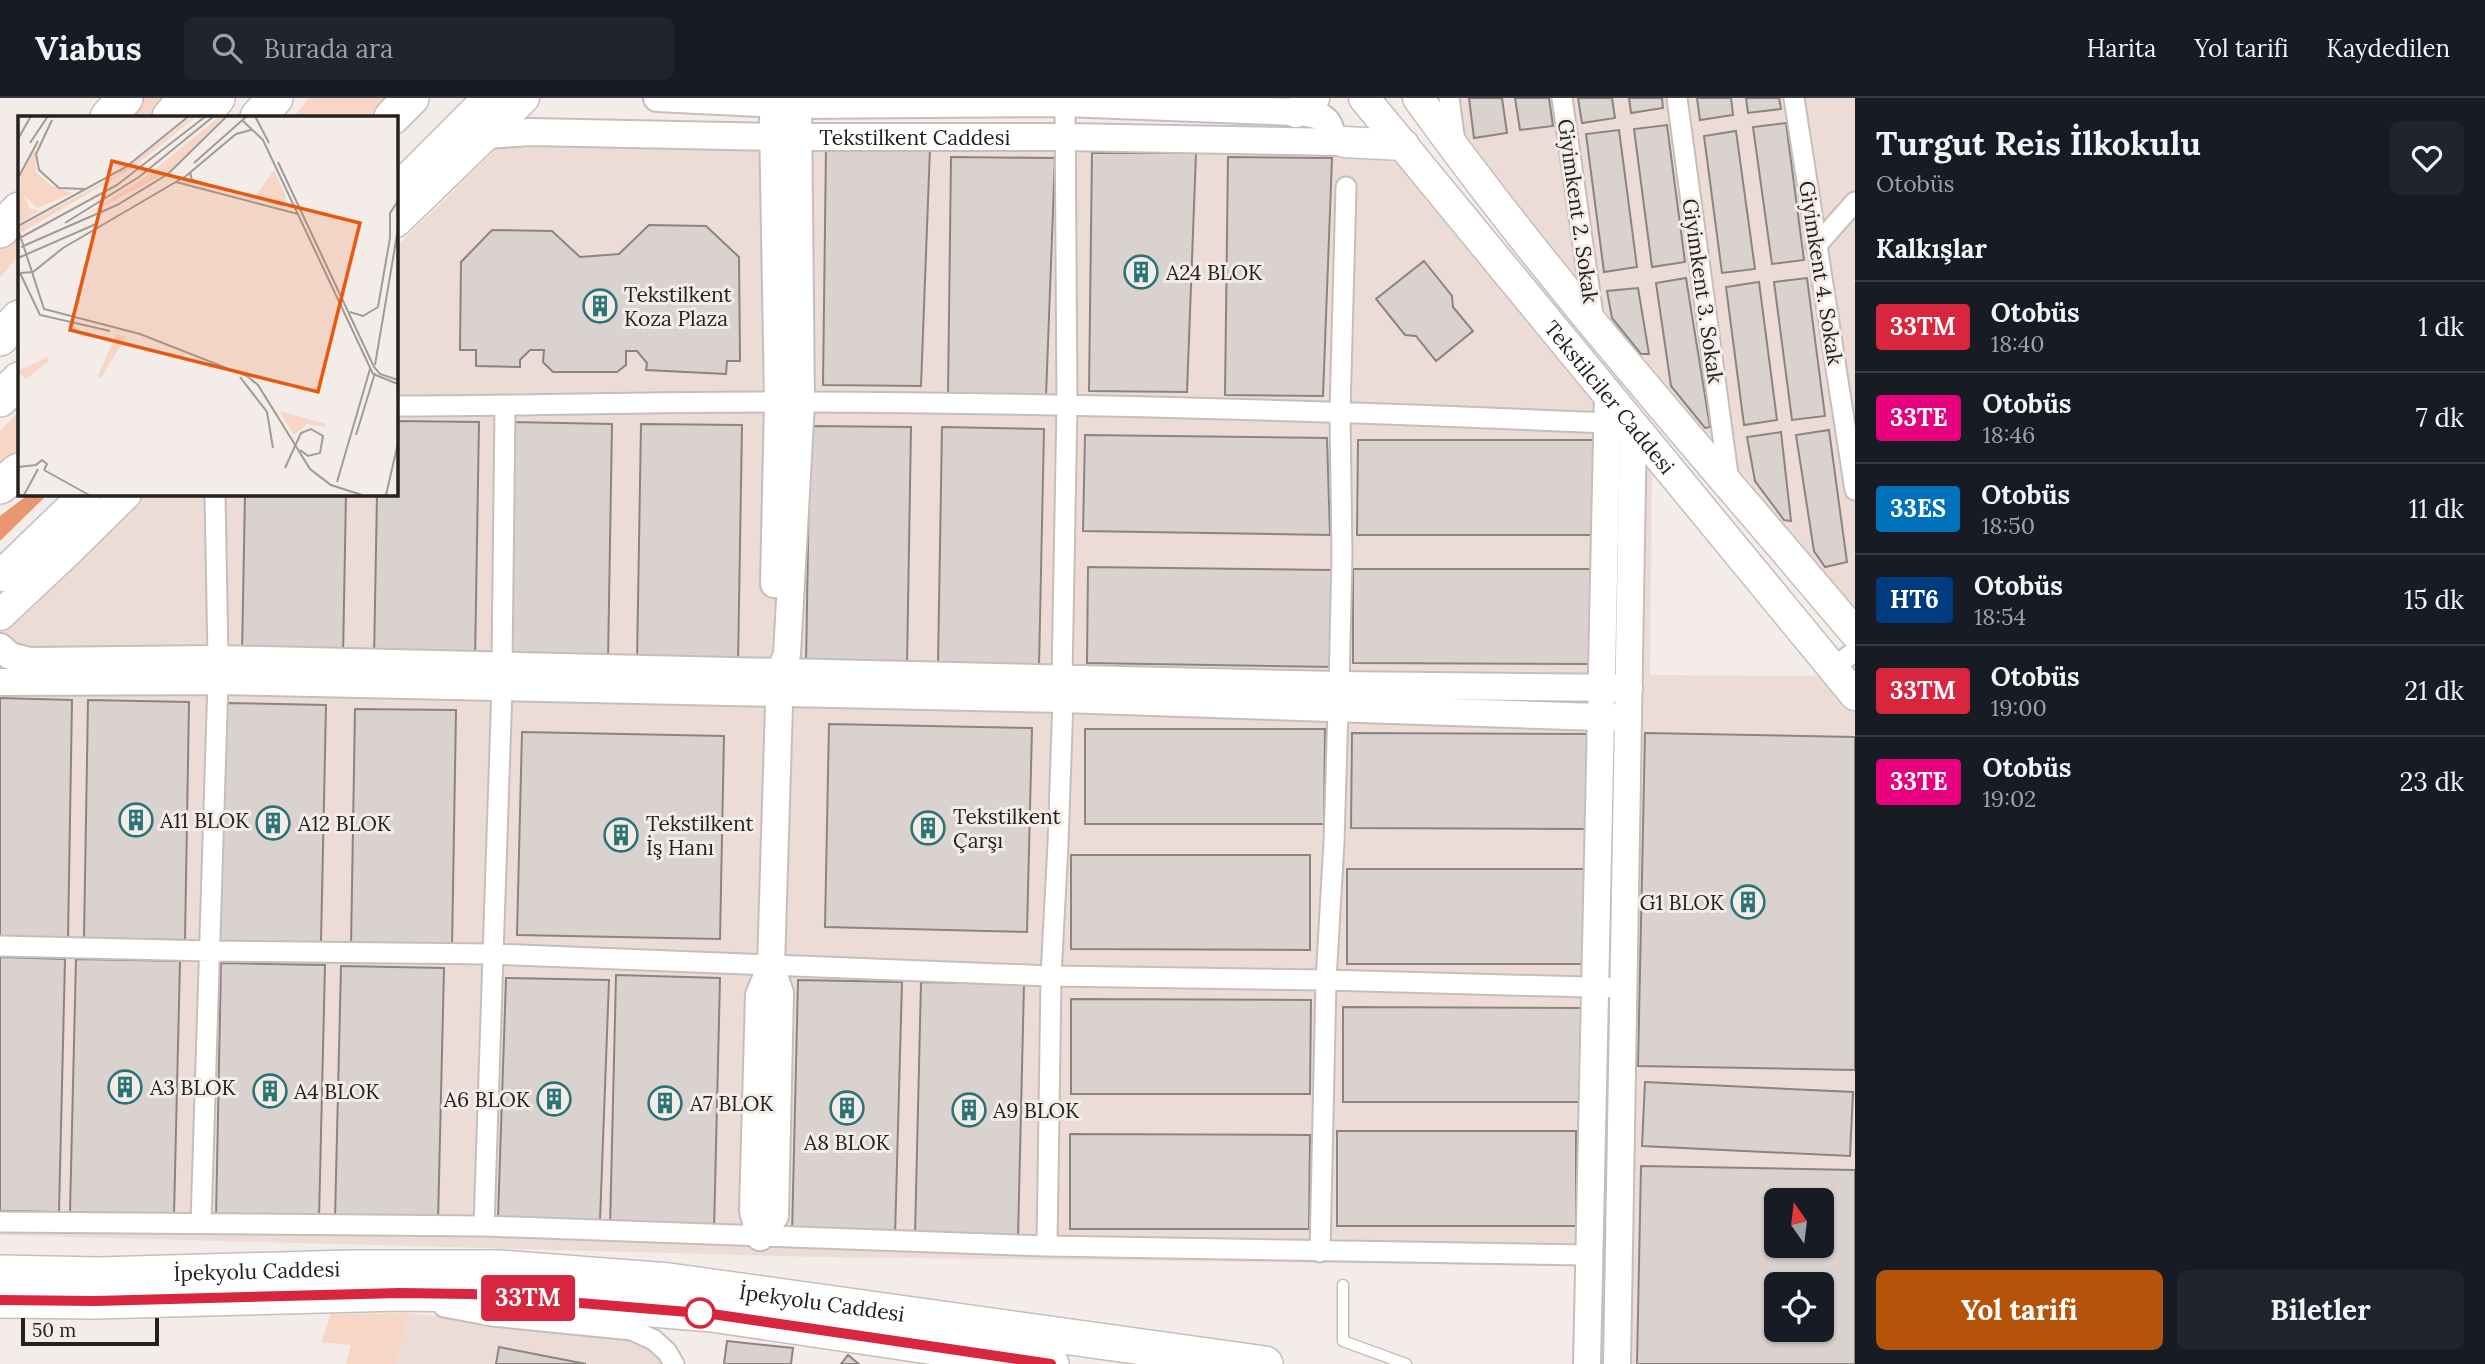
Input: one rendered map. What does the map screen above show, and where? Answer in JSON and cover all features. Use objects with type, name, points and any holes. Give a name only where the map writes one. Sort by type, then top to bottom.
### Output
[{"type":"highway","points":[[109,116],[125,98]]},
{"type":"highway","points":[[171,116],[186,98]]},
{"type":"highway","points":[[201,116],[217,98]]},
{"type":"highway","points":[[259,116],[275,98]]},
{"type":"highway","points":[[393,116],[411,98]]},
{"type":"highway","points":[[0,230],[18,211]]},
{"type":"highway","points":[[0,338],[18,319]]},
{"type":"highway","points":[[0,399],[18,381]]},
{"type":"highway","points":[[0,486],[18,472]]},
{"type":"highway","points":[[0,1251],[251,1258],[349,1268]]},
{"type":"highway","name":"İpekyolu Caddesi","points":[[0,1273],[99,1275],[349,1268],[500,1268],[669,1281],[1265,1364]]},
{"type":"highway","name":"İpekyolu Caddesi","points":[[0,1300],[95,1301],[400,1293],[472,1294],[712,1314],[1051,1364]]},
{"type":"highway","points":[[0,1322],[75,1323],[209,1312],[295,1297]]},
{"type":"main road","points":[[397,189],[488,98]]},
{"type":"main road","points":[[397,221],[524,98]]},
{"type":"main road","points":[[1333,142],[1358,128],[1363,117],[1365,98]]},
{"type":"main road","name":"Tekstilciler Caddesi","points":[[1365,98],[1608,392],[1620,423],[1844,659],[1855,695]]},
{"type":"main road","name":"Tekstilciler Caddesi","points":[[1418,98],[1456,151],[1595,325],[1855,633]]},
{"type":"main road","points":[[1333,142],[1404,145]]},
{"type":"main road","points":[[0,576],[84,495]]},
{"type":"main road","points":[[0,615],[125,495]]},
{"type":"street","name":"Tekstilkent Caddesi","points":[[486,135],[531,132],[1333,142],[1328,122],[1305,105],[785,104],[657,98]]},
{"type":"street","points":[[1449,98],[1456,151]]},
{"type":"street","name":"Giyimkent 2. Sokak","points":[[1562,98],[1595,325]]},
{"type":"street","name":"Giyimkent 3. Sokak","points":[[1677,98],[1729,483]]},
{"type":"street","name":"Giyimkent 4. Sokak","points":[[1794,98],[1855,490]]},
{"type":"street","points":[[1047,1246],[1051,976],[1059,844],[1063,688],[1067,404],[1065,103]]},
{"type":"street","points":[[760,1237],[753,1211],[759,995],[771,965],[780,683],[787,654],[790,402],[785,104]]},
{"type":"street","points":[[1320,1252],[1326,980],[1334,842],[1342,555],[1340,412],[1346,187]]},
{"type":"street","points":[[1816,246],[1855,202]]},
{"type":"street","points":[[397,406],[790,402],[1067,404],[1620,423]]},
{"type":"street","points":[[484,1226],[502,676],[505,406]]},
{"type":"street","points":[[1587,1364],[1601,686],[1620,423]]},
{"type":"street","points":[[1617,1364],[1629,688],[1620,423]]},
{"type":"street","points":[[201,1223],[218,670],[215,495]]},
{"type":"street","points":[[0,647],[10,656],[30,661],[218,670],[1063,688],[1338,697],[1628,718]]},
{"type":"street","points":[[0,682],[218,670]]},
{"type":"street","points":[[1338,697],[1601,686],[1629,688]]},
{"type":"street","points":[[0,946],[492,954],[1051,976],[1623,988]]},
{"type":"street","points":[[0,1222],[484,1226],[1047,1246],[1589,1255]]},
{"type":"street","points":[[400,1293],[433,1305],[492,1315],[632,1330],[654,1340],[667,1352],[674,1364]]},
{"type":"lane","points":[[1343,1285],[1343,1340],[1406,1364]]},
{"type":"shaded area","points":[[143,98],[166,98],[150,116],[126,116]]},
{"type":"shaded area","points":[[309,98],[393,98],[375,116],[295,116]]},
{"type":"shaded area","points":[[1424,98],[1855,98],[1855,616]]},
{"type":"shaded area","points":[[808,142],[1394,151],[1652,462],[1650,675],[1825,676],[1855,714],[1855,1364],[1578,1364],[1580,1266],[818,1257],[0,1235],[0,635],[142,495],[397,495],[397,246],[497,148]]},
{"type":"shaded area","points":[[18,231],[18,257],[0,277],[0,248]]},
{"type":"shaded area","points":[[18,412],[18,454],[0,467],[0,431]]},
{"type":"shaded area","points":[[28,495],[47,495],[0,541],[0,516]]},
{"type":"shaded area","points":[[409,1313],[646,1341],[668,1364],[395,1364]]},
{"type":"shaded area","points":[[409,1313],[395,1364],[346,1364],[351,1345],[321,1342],[331,1314]]},
{"type":"building","points":[[1469,98],[1502,98],[1507,133],[1474,138]]},
{"type":"building","points":[[1515,98],[1549,98],[1553,126],[1520,130]]},
{"type":"building","points":[[1578,98],[1612,98],[1615,118],[1582,123]]},
{"type":"building","points":[[1629,98],[1662,98],[1663,108],[1631,113]]},
{"type":"building","points":[[1697,98],[1731,98],[1733,115],[1700,120]]},
{"type":"building","points":[[1746,98],[1779,98],[1781,109],[1748,113]]},
{"type":"building","points":[[1786,123],[1804,260],[1772,264],[1753,127]]},
{"type":"building","points":[[1667,125],[1685,262],[1652,267],[1634,129]]},
{"type":"building","points":[[1619,130],[1637,267],[1604,272],[1586,134]]},
{"type":"building","points":[[1736,131],[1755,269],[1722,273],[1704,136]]},
{"type":"building","points":[[826,147],[930,148],[921,386],[823,385]]},
{"type":"building","name":"A24 BLOK","points":[[1092,153],[1196,153],[1187,392],[1089,391]]},
{"type":"building","points":[[951,157],[1055,158],[1046,396],[948,396]]},
{"type":"building","points":[[1228,157],[1332,158],[1323,396],[1225,395]]},
{"type":"building","name":"Tekstilkent Koza Plaza","points":[[649,225],[706,226],[739,257],[740,361],[727,361],[726,374],[646,370],[647,363],[637,351],[626,351],[626,365],[617,372],[553,372],[543,362],[544,350],[530,350],[520,360],[520,367],[476,366],[476,350],[460,350],[461,262],[492,230],[552,231],[580,257],[619,254]]},
{"type":"building","points":[[1424,261],[1452,296],[1453,307],[1473,331],[1436,361],[1416,336],[1405,335],[1376,299]]},
{"type":"building","points":[[1686,278],[1710,427],[1705,428],[1671,386],[1656,283]]},
{"type":"building","points":[[1807,278],[1825,416],[1792,420],[1774,282]]},
{"type":"building","points":[[1759,282],[1777,420],[1744,425],[1726,287]]},
{"type":"building","points":[[1638,288],[1649,354],[1641,354],[1612,318],[1607,291]]},
{"type":"building","points":[[397,421],[479,422],[475,661],[374,659],[377,495],[397,495]]},
{"type":"building","points":[[511,422],[612,424],[608,662],[507,660]]},
{"type":"building","points":[[641,424],[742,425],[738,664],[637,662]]},
{"type":"building","points":[[810,426],[911,427],[907,666],[806,664]]},
{"type":"building","points":[[942,427],[1044,429],[1039,667],[938,666]]},
{"type":"building","points":[[1829,430],[1847,562],[1825,567],[1814,551],[1796,435]]},
{"type":"building","points":[[1781,432],[1791,521],[1784,520],[1755,481],[1747,437]]},
{"type":"building","points":[[1085,435],[1327,438],[1330,535],[1083,531]]},
{"type":"building","points":[[1358,440],[1597,440],[1597,535],[1357,535]]},
{"type":"building","points":[[245,495],[346,495],[343,657],[242,655]]},
{"type":"building","points":[[1088,567],[1331,570],[1334,667],[1087,663]]},
{"type":"building","points":[[1353,569],[1593,569],[1592,664],[1353,663]]},
{"type":"building","points":[[0,698],[72,700],[68,938],[0,937]]},
{"type":"building","name":"A11 BLOK","points":[[88,700],[189,702],[185,940],[84,938]]},
{"type":"building","name":"A12 BLOK","points":[[225,703],[326,705],[321,943],[220,941]]},
{"type":"building","points":[[355,709],[456,710],[452,949],[351,947]]},
{"type":"building","name":"Tekstilkent Çarşı","points":[[829,724],[1032,728],[1027,932],[825,927]]},
{"type":"building","points":[[1085,729],[1325,729],[1324,824],[1085,824]]},
{"type":"building","name":"Tekstilkent İş Hanı","points":[[522,732],[724,736],[720,939],[517,935]]},
{"type":"building","points":[[1352,733],[1591,734],[1591,829],[1351,828]]},
{"type":"building","name":"G1 BLOK","points":[[1645,733],[1855,737],[1855,1070],[1638,1066]]},
{"type":"building","points":[[1071,855],[1310,855],[1310,950],[1071,949]]},
{"type":"building","points":[[1347,869],[1587,869],[1586,964],[1347,964]]},
{"type":"building","points":[[0,957],[65,959],[59,1212],[0,1211]]},
{"type":"building","name":"A3 BLOK","points":[[76,959],[180,961],[174,1215],[70,1212]]},
{"type":"building","name":"A4 BLOK","points":[[221,963],[325,965],[319,1219],[216,1217]]},
{"type":"building","points":[[341,966],[444,968],[438,1222],[335,1219]]},
{"type":"building","name":"A7 BLOK","points":[[616,975],[720,978],[714,1231],[610,1229]]},
{"type":"building","name":"A6 BLOK","points":[[506,978],[609,980],[600,1221],[498,1218]]},
{"type":"building","name":"A8 BLOK","points":[[798,980],[902,982],[895,1236],[792,1234]]},
{"type":"building","name":"A9 BLOK","points":[[921,982],[1024,984],[1018,1238],[915,1235]]},
{"type":"building","points":[[1071,999],[1311,1000],[1310,1094],[1071,1094]]},
{"type":"building","points":[[1343,1007],[1582,1008],[1582,1102],[1343,1102]]},
{"type":"building","points":[[1645,1082],[1853,1092],[1850,1156],[1642,1146]]},
{"type":"building","points":[[1337,1131],[1576,1131],[1576,1226],[1337,1226]]},
{"type":"building","points":[[1070,1134],[1310,1135],[1309,1229],[1070,1229]]},
{"type":"building","points":[[1641,1166],[1855,1170],[1855,1364],[1637,1364]]},
{"type":"building","points":[[727,1341],[793,1348],[791,1364],[724,1364]]},
{"type":"building","points":[[499,1347],[586,1364],[496,1364]]},
{"type":"building","points":[[848,1355],[859,1364],[841,1364]]},
{"type":"bus line","name":"33TM","points":[[0,1300],[95,1301],[400,1293],[472,1294],[712,1314],[1051,1364]]},
{"type":"place","name":"A24 BLOK","points":[[1141,272]]},
{"type":"place","name":"Tekstilkent Koza Plaza","points":[[600,306]]},
{"type":"place","name":"A11 BLOK","points":[[136,820]]},
{"type":"place","name":"A12 BLOK","points":[[273,823]]},
{"type":"place","name":"Tekstilkent Çarşı","points":[[928,828]]},
{"type":"place","name":"Tekstilkent İş Hanı","points":[[621,835]]},
{"type":"place","name":"G1 BLOK","points":[[1748,902]]},
{"type":"place","name":"A3 BLOK","points":[[125,1087]]},
{"type":"place","name":"A4 BLOK","points":[[270,1091]]},
{"type":"place","name":"A6 BLOK","points":[[554,1099]]},
{"type":"place","name":"A7 BLOK","points":[[665,1103]]},
{"type":"place","name":"A8 BLOK","points":[[847,1108]]},
{"type":"place","name":"A9 BLOK","points":[[969,1110]]}]
